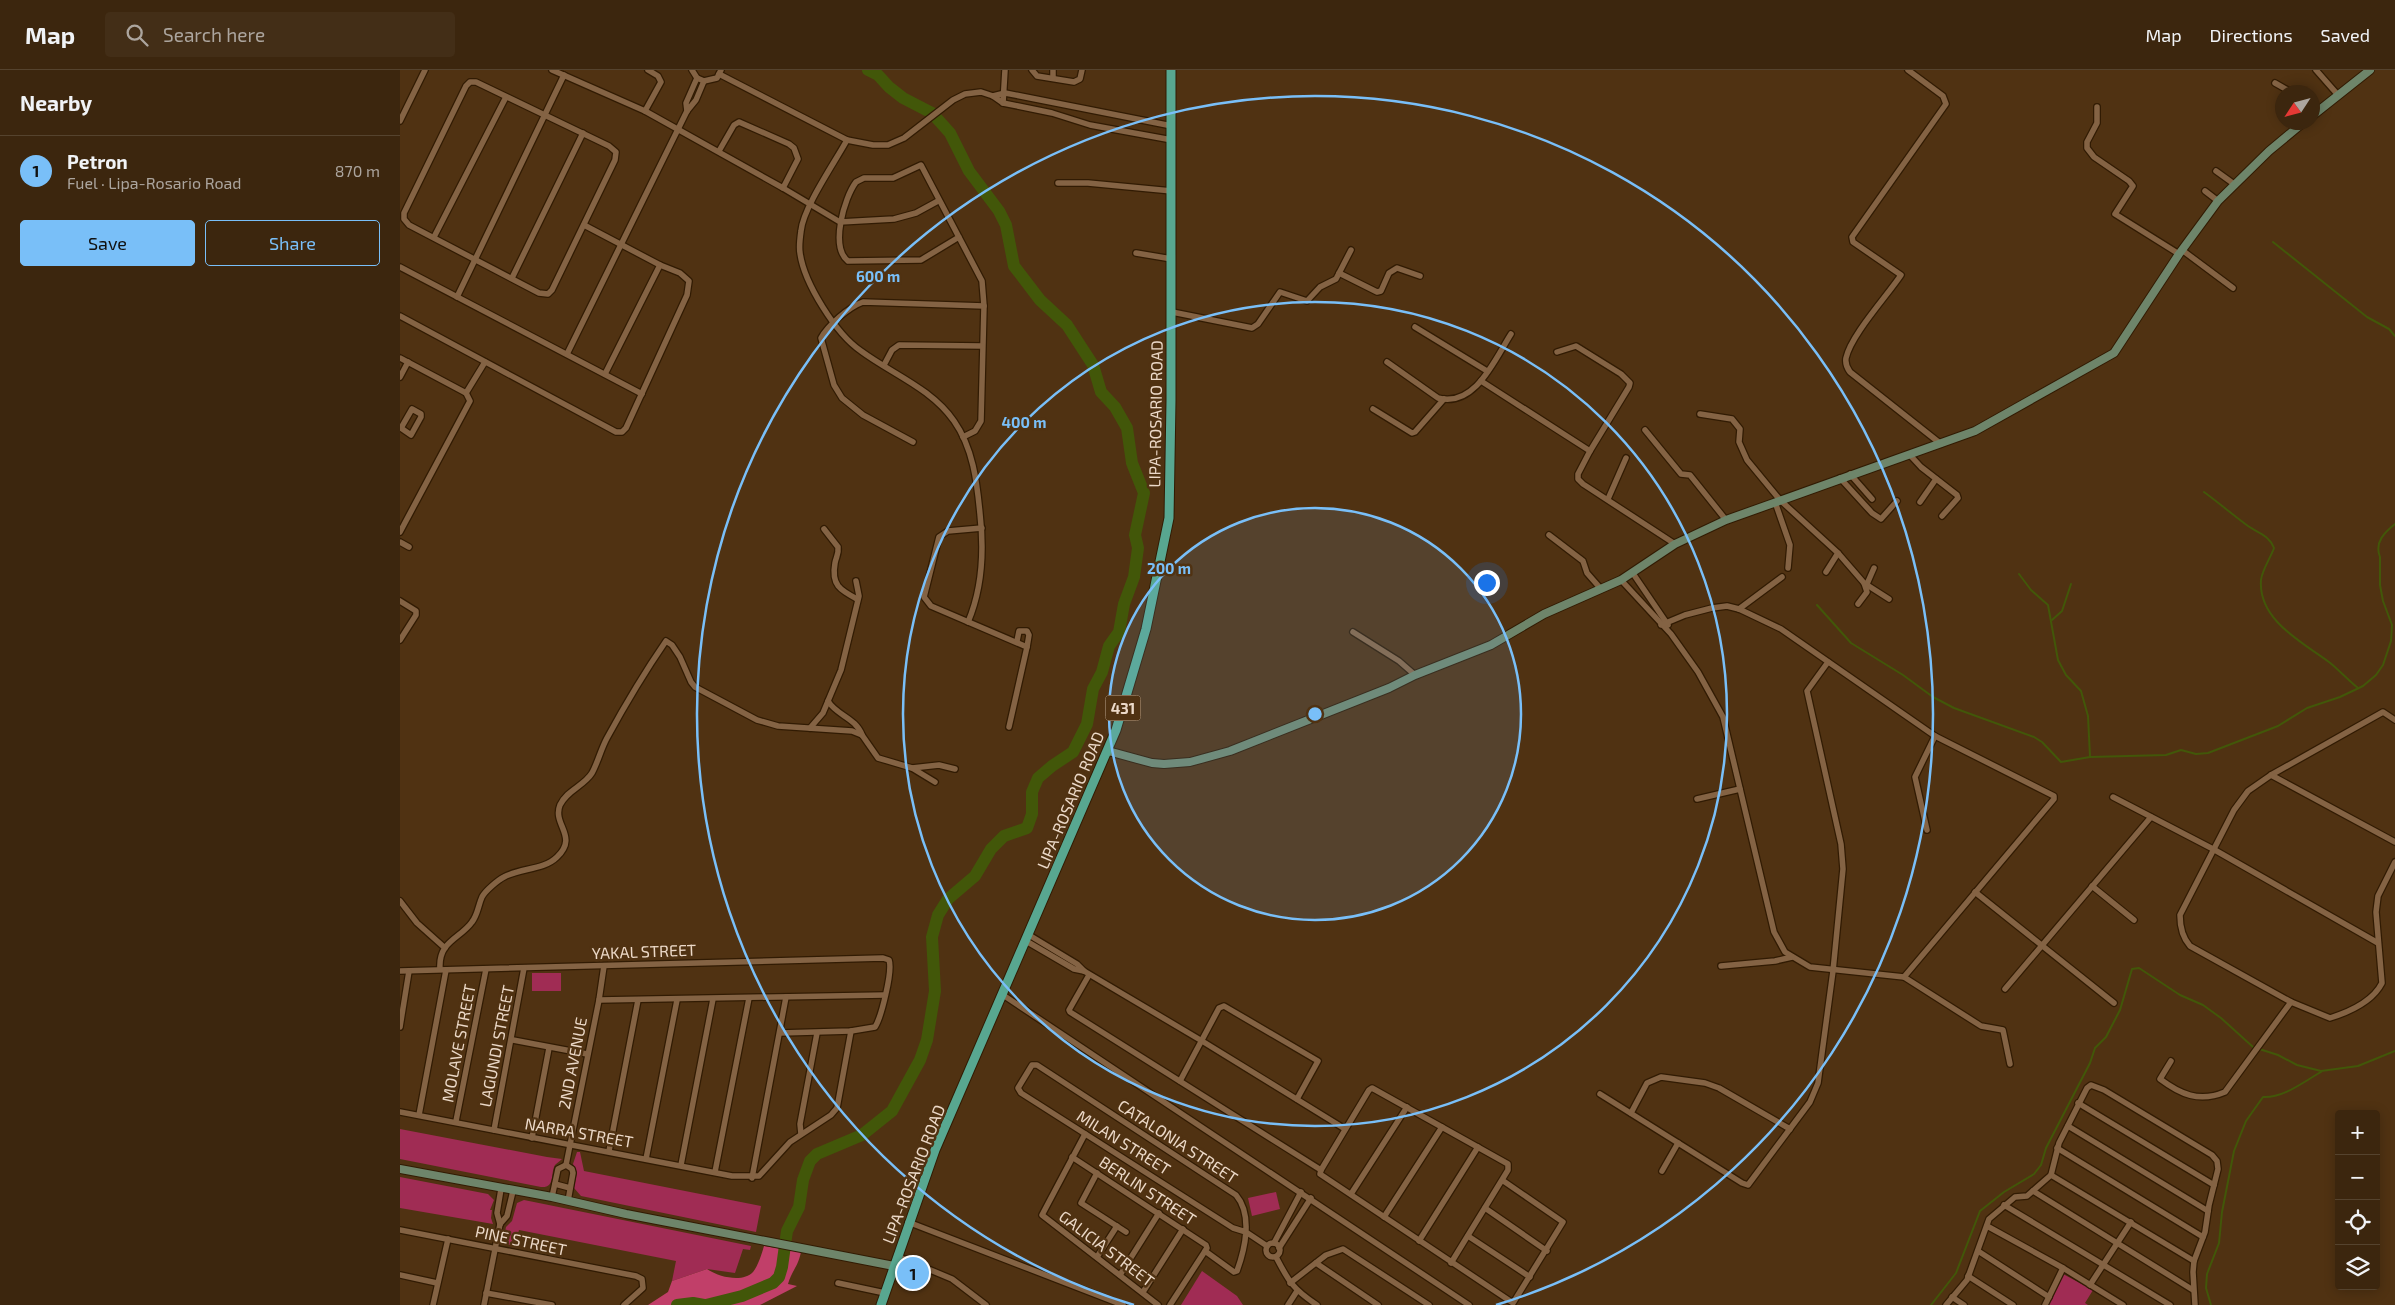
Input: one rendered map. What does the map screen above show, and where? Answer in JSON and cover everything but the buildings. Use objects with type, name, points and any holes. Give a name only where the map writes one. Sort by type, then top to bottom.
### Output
[{"type":"main road","name":"LIPA-ROSARIO ROAD","points":[[881,1305],[908,1222],[935,1150],[1108,751],[1146,629],[1168,518],[1172,312],[1171,70]]},
{"type":"street","points":[[400,121],[425,70]]},
{"type":"street","points":[[552,70],[645,111],[719,151],[840,222],[894,219],[916,213],[938,201]]},
{"type":"street","points":[[645,111],[661,82],[658,76],[648,70]]},
{"type":"street","points":[[692,70],[697,78],[704,81],[713,80],[720,72],[847,140],[873,145],[888,145],[904,138],[953,100],[965,94],[981,92],[993,96],[1003,103],[1090,125],[1172,140]]},
{"type":"street","points":[[1003,103],[1005,70]]},
{"type":"street","points":[[1032,70],[1037,76],[1074,82],[1080,79],[1082,70]]},
{"type":"street","points":[[1053,70],[1053,78]]},
{"type":"street","points":[[1908,70],[1943,96],[1946,104],[1852,237],[1853,242],[1901,275],[1854,341],[1846,358],[1846,365],[1850,372],[1941,444]]},
{"type":"street","points":[[2316,70],[2338,95]]},
{"type":"street","points":[[2320,110],[2370,70]]},
{"type":"street","points":[[457,297],[564,75]]},
{"type":"street","points":[[686,111],[686,103],[697,78]]},
{"type":"street","points":[[567,354],[686,111],[696,100],[704,81]]},
{"type":"street","points":[[470,82],[476,82],[506,96],[610,146],[616,156],[584,226],[552,290],[548,294],[538,293],[475,258],[409,225],[404,219],[404,213],[466,86],[470,82]]},
{"type":"street","points":[[2275,83],[2279,85]]},
{"type":"street","points":[[993,96],[1005,92],[1172,126]]},
{"type":"street","points":[[434,237],[506,96]]},
{"type":"street","points":[[1070,119],[1072,106]]},
{"type":"street","points":[[2097,107],[2097,123],[2087,142],[2086,148],[2133,186],[2115,214],[2181,252],[2233,288]]},
{"type":"street","points":[[719,151],[734,125],[739,122],[744,122],[789,144],[794,148],[798,159],[783,188]]},
{"type":"street","points":[[1108,751],[1152,763],[1190,762],[1230,751],[1491,645],[1544,614],[1621,580],[1675,544],[1726,520],[1850,474],[1975,431],[2114,354],[2181,252],[2218,201],[2269,151],[2294,130]]},
{"type":"street","points":[[512,278],[583,133]]},
{"type":"street","points":[[847,140],[810,206],[801,228],[800,254],[812,288],[848,340],[861,352],[884,365],[936,401],[954,420],[963,437],[976,472],[982,528],[977,602],[968,622]]},
{"type":"street","points":[[959,237],[921,260],[848,261],[842,253],[840,222],[856,182],[864,178],[893,178],[920,165],[938,201],[959,237],[982,281],[984,306],[981,421],[975,431],[963,437]]},
{"type":"street","points":[[2216,171],[2234,184]]},
{"type":"street","points":[[1058,184],[1088,182],[1172,191]]},
{"type":"street","points":[[2205,190],[2218,201]]},
{"type":"street","points":[[400,316],[616,432],[622,432],[626,428],[642,394],[689,288],[689,281],[680,273],[660,265],[584,226]]},
{"type":"street","points":[[1172,312],[1252,328],[1258,324],[1280,292],[1307,301],[1320,287],[1336,279],[1351,250]]},
{"type":"street","points":[[1136,253],[1172,259]]},
{"type":"street","points":[[605,374],[660,265]]},
{"type":"street","points":[[400,267],[642,394]]},
{"type":"street","points":[[1339,273],[1379,292],[1389,273],[1397,268],[1420,276]]},
{"type":"street","points":[[913,442],[864,415],[842,398],[834,385],[821,342],[824,333],[857,304],[870,301],[984,306]]},
{"type":"street","points":[[1415,327],[1487,371]]},
{"type":"street","points":[[1386,362],[1444,399],[1460,398],[1481,381],[1511,334]]},
{"type":"street","points":[[884,365],[892,350],[899,344],[982,346]]},
{"type":"street","points":[[1557,352],[1576,346],[1621,374],[1630,383],[1590,451],[1578,474],[1578,479],[1582,484],[1675,544]]},
{"type":"street","points":[[400,358],[466,393],[470,405],[400,532]]},
{"type":"street","points":[[400,376],[408,362]]},
{"type":"street","points":[[466,393],[485,362]]},
{"type":"street","points":[[1481,381],[1590,451]]},
{"type":"street","points":[[1374,409],[1412,433],[1444,399]]},
{"type":"street","points":[[1700,414],[1727,418],[1736,423],[1740,429],[1742,450],[1747,460],[1778,501],[1838,553],[1866,583],[1889,599]]},
{"type":"street","points":[[1645,430],[1681,474],[1690,474],[1726,520]]},
{"type":"street","points":[[1909,454],[1958,498],[1942,516]]},
{"type":"street","points":[[1608,499],[1626,458]]},
{"type":"street","points":[[1850,474],[1872,499]]},
{"type":"street","points":[[1840,478],[1872,513],[1881,519],[1897,501]]},
{"type":"street","points":[[1920,502],[1936,478]]},
{"type":"street","points":[[1778,501],[1790,544],[1788,568]]},
{"type":"street","points":[[982,528],[948,531],[939,537],[924,597],[931,606],[1017,641],[1027,647]]},
{"type":"street","points":[[824,529],[838,547],[839,553],[835,562],[836,583],[842,592],[857,599]]},
{"type":"street","points":[[1549,535],[1584,560],[1587,573],[1601,589]]},
{"type":"street","points":[[400,542],[409,547]]},
{"type":"street","points":[[1826,572],[1838,553]]},
{"type":"street","points":[[1858,604],[1867,592],[1866,583],[1874,568]]},
{"type":"street","points":[[1632,572],[1671,634],[1698,672],[1723,717],[1774,932],[1785,952],[1810,967],[1833,971],[1904,977],[1981,1026],[2003,1030],[2010,1064]]},
{"type":"street","points":[[1739,609],[1782,577]]},
{"type":"street","points":[[1621,580],[1664,623]]},
{"type":"street","points":[[810,728],[823,713],[841,670],[859,596],[856,581]]},
{"type":"street","points":[[400,601],[416,610],[416,614],[400,640]]},
{"type":"street","points":[[1664,623],[1712,608],[1727,606],[1739,609],[1781,629],[1936,736],[2054,796],[2054,799],[1904,977]]},
{"type":"street","points":[[1009,727],[1027,647],[1029,635],[1027,631],[1019,631],[1017,641]]},
{"type":"street","points":[[1353,632],[1399,661],[1416,675]]},
{"type":"street","points":[[419,1116],[443,970],[440,962],[445,948],[473,921],[480,909],[482,898],[499,880],[534,866],[549,863],[563,851],[566,840],[559,806],[566,796],[591,774],[630,696],[666,642],[672,645],[680,657],[691,682],[703,692],[757,720],[778,726],[852,731],[862,735]]},
{"type":"street","points":[[1600,1094],[1748,1185],[1810,1102],[1818,1083],[1833,971],[1843,869],[1841,844],[1807,691],[1828,662]]},
{"type":"street","points":[[828,701],[852,720],[878,758],[912,768],[935,782]]},
{"type":"street","points":[[2395,720],[2383,712],[2271,775],[2240,800],[2180,915],[2180,926],[2184,939],[2190,946],[2291,1002],[2330,1018],[2344,1014],[2377,993],[2382,983],[2376,912],[2378,896],[2395,862]]},
{"type":"street","points":[[1927,830],[1915,777],[1936,736]]},
{"type":"street","points":[[912,768],[939,766],[955,769]]},
{"type":"street","points":[[2271,775],[2395,842]]},
{"type":"street","points":[[1697,799],[1740,789]]},
{"type":"street","points":[[2113,796],[2213,849],[2378,942]]},
{"type":"street","points":[[2005,989],[2151,817]]},
{"type":"street","points":[[2092,886],[2134,920]]},
{"type":"street","points":[[1976,892],[2114,1003]]},
{"type":"street","points":[[400,901],[417,923],[445,948]]},
{"type":"street","points":[[1028,938],[1074,969],[1086,973],[1202,1041],[1345,1129]]},
{"type":"street","points":[[1721,966],[1775,961],[1792,957]]},
{"type":"street","name":"YAKAL STREET","points":[[400,971],[883,958],[889,960],[890,966],[885,994]]},
{"type":"street","name":"2ND AVENUE","points":[[566,1165],[604,966]]},
{"type":"street","name":"LAGUNDI STREET","points":[[494,1130],[524,968]]},
{"type":"street","name":"MOLAVE STREET","points":[[456,1122],[486,969]]},
{"type":"street","points":[[400,1027],[410,971]]},
{"type":"street","points":[[1086,973],[1069,1011],[1321,1170],[1322,1175],[1512,1303],[1516,1300],[1563,1226],[1562,1221],[1502,1180]]},
{"type":"street","points":[[599,1000],[676,1000],[885,994],[876,1026],[870,1029],[817,1033],[780,1033]]},
{"type":"street","points":[[1003,996],[1311,1198],[1469,1305]]},
{"type":"street","points":[[786,997],[752,1178],[759,1176],[766,1170],[786,1146],[801,1134],[831,1115],[839,1104],[851,1031]]},
{"type":"street","points":[[715,1172],[749,998]]},
{"type":"street","points":[[681,1165],[713,999]]},
{"type":"street","points":[[609,1151],[638,1000]]},
{"type":"street","points":[[646,1159],[676,1000]]},
{"type":"street","points":[[2171,1061],[2160,1079],[2180,1094],[2214,1096],[2225,1092],[2291,1002]]},
{"type":"street","points":[[1180,1081],[1219,1008],[1224,1006],[1317,1060],[1318,1064],[1296,1100]]},
{"type":"street","points":[[801,1134],[800,1124],[817,1033]]},
{"type":"street","points":[[512,1040],[587,1054]]},
{"type":"street","points":[[532,1138],[549,1048]]},
{"type":"street","name":"MILAN STREET","points":[[1037,1065],[1032,1065],[1028,1068],[1019,1091],[1233,1228],[1246,1232],[1267,1246]]},
{"type":"street","name":"CATALONIA STREET","points":[[1037,1065],[1236,1196],[1240,1201],[1246,1232],[1243,1256],[1235,1272]]},
{"type":"street","points":[[1631,1113],[1647,1083],[1661,1077],[1705,1083],[1719,1088],[1790,1129]]},
{"type":"street","points":[[1946,1305],[1968,1276],[1988,1219],[2015,1197],[2025,1197],[2033,1192],[2052,1175],[2057,1148],[2078,1103],[2091,1085],[2120,1100],[2212,1155],[2217,1161],[2218,1169],[2204,1238],[2194,1261],[2193,1290],[2195,1305]]},
{"type":"street","points":[[1321,1170],[1370,1089],[1407,1107],[1508,1164],[1509,1168],[1451,1263]]},
{"type":"street","points":[[2078,1103],[2214,1185]]},
{"type":"street","points":[[1351,1194],[1407,1107]]},
{"type":"street","name":"NARRA STREET","points":[[400,1112],[571,1146],[609,1151],[752,1178]]},
{"type":"street","points":[[2068,1126],[2208,1211]]},
{"type":"street","points":[[1384,1217],[1442,1127]]},
{"type":"street","name":"GALICIA STREET","points":[[1085,1134],[1042,1215],[1158,1305]]},
{"type":"street","points":[[1662,1171],[1678,1143]]},
{"type":"street","points":[[1419,1241],[1478,1147]]},
{"type":"street","points":[[2057,1148],[2204,1238]]},
{"type":"street","name":"BERLIN STREET","points":[[1072,1157],[1183,1228],[1206,1245],[1206,1250],[1235,1272]]},
{"type":"street","points":[[552,1197],[559,1168],[566,1165],[572,1169],[573,1173],[568,1201]]},
{"type":"street","points":[[400,1169],[552,1197],[626,1214],[894,1266]]},
{"type":"street","points":[[1097,1173],[1081,1203],[1126,1232]]},
{"type":"street","points":[[2052,1175],[2194,1261]]},
{"type":"street","points":[[555,1184],[570,1188]]},
{"type":"street","points":[[500,1224],[496,1213],[501,1189]]},
{"type":"street","points":[[484,1305],[500,1224],[507,1216],[513,1191]]},
{"type":"street","points":[[1276,1256],[1268,1255],[1267,1246],[1274,1243],[1301,1192]]},
{"type":"street","points":[[2033,1192],[2193,1290]]},
{"type":"street","points":[[1276,1256],[1311,1198]]},
{"type":"street","points":[[1295,1204],[1304,1209]]},
{"type":"street","points":[[2004,1205],[2170,1305]]},
{"type":"street","points":[[1485,1208],[1547,1251]]},
{"type":"street","points":[[1120,1275],[1159,1213]]},
{"type":"street","points":[[1287,1219],[1296,1223]]},
{"type":"street","points":[[908,1222],[1123,1305]]},
{"type":"street","points":[[2090,1285],[2131,1222]]},
{"type":"street","points":[[1097,1257],[1117,1226]]},
{"type":"street","points":[[1987,1226],[2063,1268],[2122,1305]]},
{"type":"street","points":[[1143,1292],[1183,1228]]},
{"type":"street","name":"PINE STREET","points":[[400,1230],[636,1276],[642,1279],[643,1288],[624,1305]]},
{"type":"street","points":[[1468,1236],[1530,1277]]},
{"type":"street","points":[[433,1305],[448,1239]]},
{"type":"street","points":[[1274,1243],[1280,1248]]},
{"type":"street","points":[[1290,1283],[1316,1263],[1339,1249],[1347,1250],[1429,1305]]},
{"type":"street","points":[[1170,1305],[1206,1250]]},
{"type":"street","points":[[1978,1252],[2049,1297]]},
{"type":"street","points":[[897,1256],[952,1280],[986,1305]]},
{"type":"street","points":[[1276,1256],[1290,1283],[1297,1291],[1317,1305]]},
{"type":"street","points":[[1316,1263],[1378,1305]]},
{"type":"street","points":[[2045,1305],[2063,1268]]},
{"type":"street","points":[[400,1275],[437,1283]]},
{"type":"street","points":[[1968,1276],[2014,1305]]},
{"type":"street","points":[[838,1283],[885,1293]]},
{"type":"street","points":[[1288,1305],[1297,1291]]},
{"type":"street","points":[[486,1293],[552,1305]]},
{"type":"street","points":[[1952,1297],[1964,1305]]},
{"type":"shaded area","points":[[532,973],[561,973],[561,991],[532,991]]},
{"type":"shaded area","points":[[400,1129],[562,1159],[555,1165],[551,1183],[546,1187],[541,1187],[400,1159]]},
{"type":"shaded area","points":[[577,1152],[580,1152],[584,1171],[761,1206],[756,1232],[581,1196],[574,1188],[577,1172],[573,1164]]},
{"type":"shaded area","points":[[400,1177],[488,1194],[494,1200],[490,1210],[492,1210],[491,1218],[493,1224],[400,1208]]},
{"type":"shaded area","points":[[1276,1192],[1280,1209],[1252,1216],[1248,1198]]},
{"type":"shaded area","points":[[524,1200],[751,1246],[750,1250],[743,1249],[735,1273],[707,1269],[672,1281],[676,1261],[519,1230],[514,1247],[503,1242],[506,1227],[512,1221],[517,1203]]},
{"type":"shaded area","points":[[764,1246],[801,1252],[788,1284],[797,1286],[760,1305],[648,1305],[668,1292],[672,1281],[707,1269],[730,1278],[749,1275],[757,1266]]},
{"type":"shaded area","points":[[1202,1271],[1237,1296],[1243,1305],[1181,1305]]},
{"type":"shaded area","points":[[2063,1274],[2093,1290],[2085,1303],[2088,1305],[2048,1305]]},
{"type":"waterway","points":[[706,1305],[742,1296],[773,1283],[779,1277],[787,1231],[799,1207],[803,1180],[810,1161],[817,1154],[862,1135],[892,1111],[920,1060],[927,1040],[935,991],[932,937],[938,915],[948,899],[975,876],[991,849],[1004,836],[1027,828],[1032,814],[1032,792],[1038,778],[1073,752],[1087,724],[1093,689],[1102,672],[1109,646],[1119,632],[1124,604],[1134,577],[1138,548],[1135,535],[1144,493],[1132,463],[1127,428],[1115,407],[1101,392],[1093,365],[1067,325],[1040,300],[1014,266],[1006,225],[999,211],[969,171],[950,133],[932,113],[903,98],[878,75],[868,70]]},
{"type":"waterway","points":[[2273,242],[2367,317],[2389,329],[2395,336]]},
{"type":"waterway","points":[[2204,492],[2248,526],[2266,537],[2272,544],[2274,548],[2261,580],[2262,594],[2274,618],[2295,638],[2329,662],[2358,688]]},
{"type":"waterway","points":[[1817,605],[1851,643],[1903,675],[1933,697],[1954,708],[2034,737],[2042,742],[2061,762],[2090,757],[2166,755],[2181,750],[2196,754],[2208,753],[2278,726],[2307,708],[2340,697],[2363,686],[2376,675],[2383,665],[2391,641],[2392,625],[2383,601],[2380,585],[2378,547],[2384,534],[2395,524]]},
{"type":"waterway","points":[[2019,574],[2031,590],[2048,605],[2058,660],[2066,675],[2081,691],[2088,716],[2090,757]]},
{"type":"waterway","points":[[2052,620],[2062,611],[2071,584]]},
{"type":"waterway","points":[[1931,1305],[1956,1273],[1980,1211],[2004,1192],[2034,1174],[2041,1165],[2046,1148],[2090,1063],[2095,1048],[2106,1037],[2120,1010],[2132,969],[2139,968],[2180,995],[2203,1005],[2221,1018],[2253,1047],[2278,1055],[2297,1065],[2321,1071],[2358,1066],[2395,1051]]},
{"type":"waterway","points":[[2211,1305],[2206,1288],[2207,1274],[2219,1243],[2222,1212],[2234,1151],[2246,1121],[2263,1097],[2271,1097],[2286,1092],[2321,1072]]},
{"type":"waterway","points":[[677,1305],[693,1303],[704,1305]]},
{"type":"place","name":"Petron","points":[[913,1273]]}]
